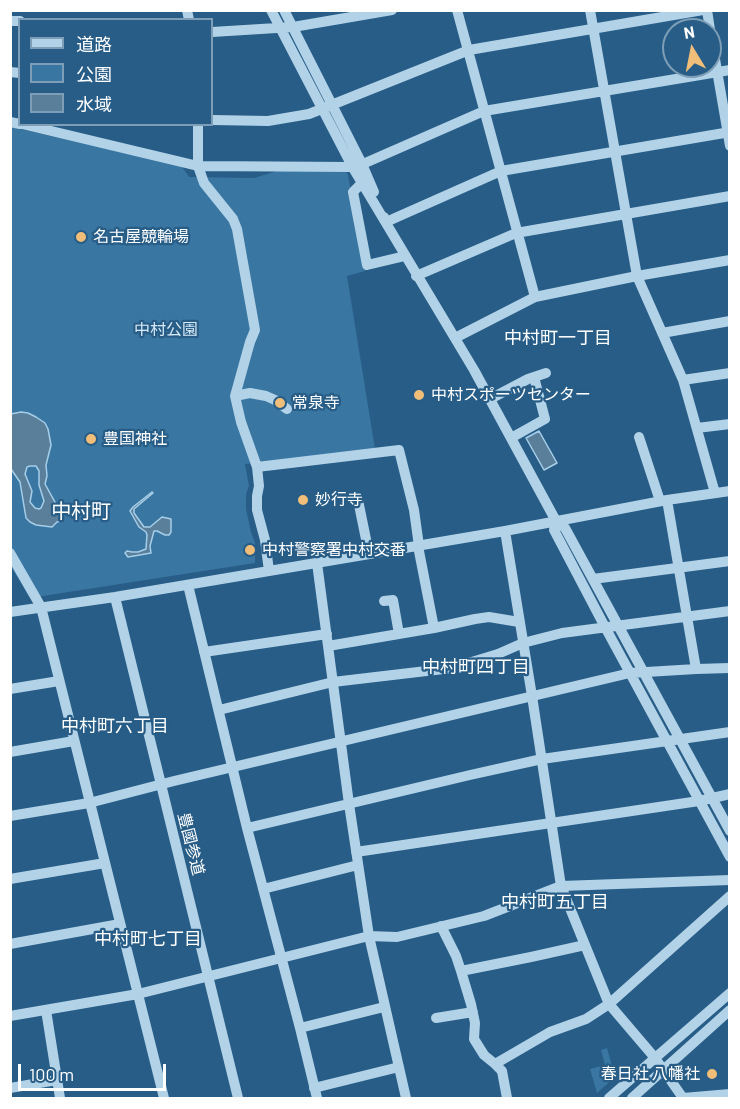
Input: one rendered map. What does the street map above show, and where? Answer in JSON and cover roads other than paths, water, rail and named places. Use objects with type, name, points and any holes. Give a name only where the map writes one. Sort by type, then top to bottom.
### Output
[{"type":"street","points":[[271,10],[321,109],[356,166],[416,276],[490,399],[556,521],[566,528],[729,831]]},
{"type":"street","points":[[284,10],[332,105],[362,183],[386,222]]},
{"type":"street","points":[[213,32],[294,27],[392,10]]},
{"type":"street","points":[[457,10],[535,297]]},
{"type":"street","points":[[590,10],[637,276],[683,380],[715,493]]},
{"type":"street","points":[[213,120],[268,121],[309,114],[469,50],[705,10]]},
{"type":"street","points":[[30,126],[198,165],[356,166],[484,111],[681,78]]},
{"type":"street","points":[[718,78],[729,146]]},
{"type":"street","points":[[198,126],[198,165],[204,183],[233,219],[237,229],[255,330],[234,396],[257,467],[259,486],[257,510],[269,571]]},
{"type":"street","points":[[386,222],[501,171],[728,132]]},
{"type":"street","points":[[362,183],[353,192],[367,265],[405,256]]},
{"type":"street","points":[[416,276],[516,233],[729,196]]},
{"type":"street","points":[[455,338],[535,297],[729,260]]},
{"type":"street","points":[[662,333],[729,321]]},
{"type":"street","points":[[490,399],[546,373]]},
{"type":"street","points":[[683,380],[729,373]]},
{"type":"street","points":[[511,438],[545,419],[534,377]]},
{"type":"street","points":[[234,396],[249,393],[266,396],[287,410]]},
{"type":"street","points":[[697,428],[729,424]]},
{"type":"street","points":[[639,437],[663,500],[679,568],[696,669]]},
{"type":"street","points":[[257,467],[399,450],[414,510],[435,628]]},
{"type":"street","points":[[10,612],[115,597],[419,546],[663,500],[729,490]]},
{"type":"street","points":[[358,500],[369,554]]},
{"type":"street","points":[[556,521],[554,530],[729,857]]},
{"type":"street","points":[[505,531],[561,886],[609,1004],[656,1058],[683,1098],[729,1094]]},
{"type":"street","points":[[10,553],[41,608],[164,1098]]},
{"type":"street","points":[[593,579],[729,561]]},
{"type":"street","points":[[317,563],[369,936],[406,1098]]},
{"type":"street","points":[[188,585],[315,1093],[399,1067]]},
{"type":"street","name":"豊國参道","points":[[115,597],[238,1098]]},
{"type":"street","points":[[384,601],[393,600],[399,634]]},
{"type":"street","points":[[219,710],[333,682],[452,668],[498,654],[523,643],[561,633],[729,611]]},
{"type":"street","points":[[328,646],[489,617],[519,622]]},
{"type":"street","points":[[204,652],[327,634]]},
{"type":"street","points":[[10,816],[89,803],[630,673],[729,668]]},
{"type":"street","points":[[10,689],[59,681]]},
{"type":"street","points":[[247,828],[542,759],[729,732]]},
{"type":"street","points":[[10,752],[74,741]]},
{"type":"street","points":[[356,852],[699,801],[729,794]]},
{"type":"street","points":[[10,879],[105,863]]},
{"type":"street","points":[[263,889],[358,865]]},
{"type":"street","points":[[10,1016],[138,994],[369,936],[397,937],[484,916],[561,886],[729,880]]},
{"type":"street","points":[[495,1064],[550,1032],[586,1019],[609,1004],[729,896]]},
{"type":"street","points":[[10,944],[120,924]]},
{"type":"street","points":[[441,926],[461,971],[475,1023],[474,1040],[483,1055],[502,1071],[507,1098]]},
{"type":"street","points":[[461,971],[585,945]]},
{"type":"street","points":[[609,1098],[729,993]]},
{"type":"street","points":[[300,1028],[384,1007]]},
{"type":"street","points":[[46,1010],[60,1098]]},
{"type":"street","points":[[632,1098],[729,1010]]},
{"type":"street","points":[[436,1018],[472,1012]]},
{"type":"street","points":[[10,1088],[57,1080]]},
{"type":"water","points":[[28,413],[45,423],[48,429],[51,445],[46,465],[45,484],[62,519],[52,527],[36,525],[26,518],[20,482],[11,469],[11,414]],"holes":[[[36,466],[39,471],[39,485],[44,501],[39,509],[30,502],[32,491],[25,474],[27,467]]]},
{"type":"water","points":[[539,431],[557,463],[544,470],[526,438]]},
{"type":"water","points":[[152,492],[134,509],[134,513],[144,527],[150,527],[162,517],[171,519],[171,532],[165,535],[154,531],[150,546],[151,553],[128,557],[125,553],[127,551],[138,552],[146,549],[146,532],[139,527],[130,511]]},
{"type":"place","name":"名古屋競輪場","points":[[81,237]]},
{"type":"place","name":"中村スポーツセンター","points":[[419,395]]},
{"type":"place","name":"常泉寺","points":[[280,403]]},
{"type":"place","name":"豊国神社","points":[[91,439]]},
{"type":"place","name":"妙行寺","points":[[303,500]]},
{"type":"place","name":"中村警察署中村交番","points":[[250,550]]},
{"type":"place","name":"春日社 八幡社","points":[[712,1074]]},
{"type":"district","name":"中村町一丁目","points":[[558,338]]},
{"type":"district","name":"中村町","points":[[81,511]]},
{"type":"district","name":"中村町四丁目","points":[[476,667]]},
{"type":"district","name":"中村町六丁目","points":[[115,726]]},
{"type":"district","name":"中村町五丁目","points":[[555,902]]},
{"type":"district","name":"中村町七丁目","points":[[148,939]]},
{"type":"park label","name":"中村公園","points":[[166,330]]}]
